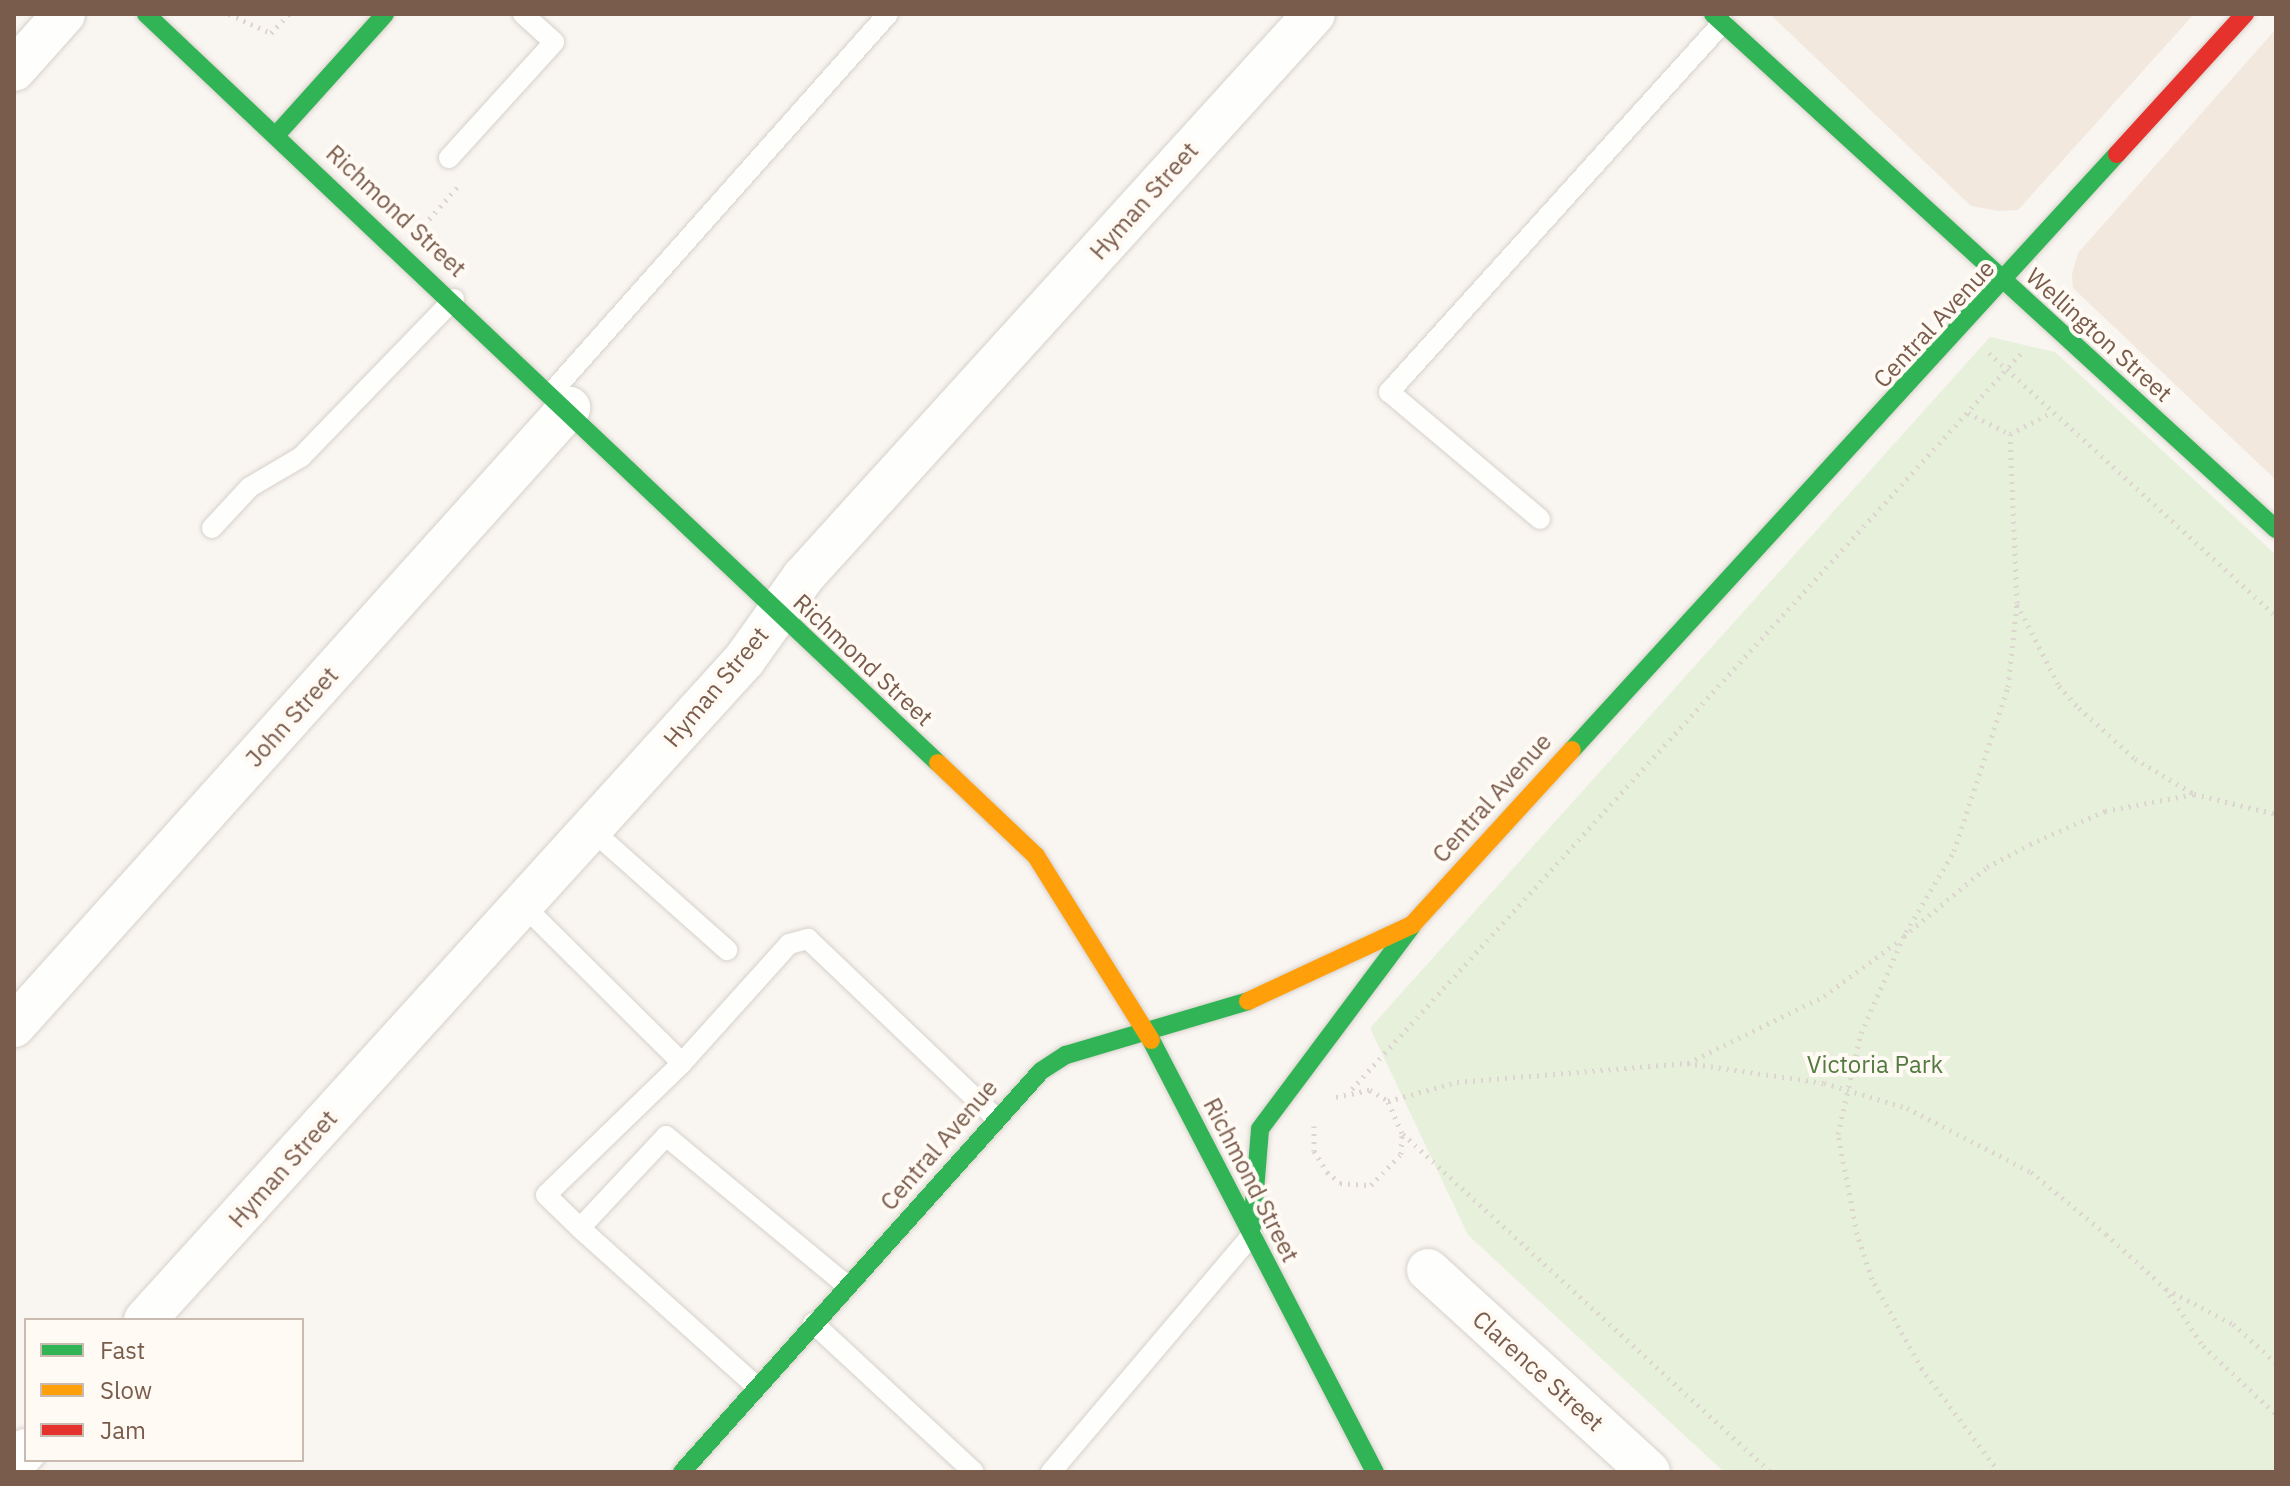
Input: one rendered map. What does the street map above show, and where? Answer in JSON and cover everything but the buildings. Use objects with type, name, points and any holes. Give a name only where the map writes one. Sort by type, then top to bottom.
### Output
[{"type":"street","points":[[14,70],[64,14]]},
{"type":"street","name":"Richmond Street","points":[[146,14],[278,133],[561,400],[777,612],[1036,856],[1147,1032],[1375,1472]]},
{"type":"street","points":[[278,133],[385,14]]},
{"type":"street","name":"Hyman Street","points":[[147,1318],[524,906],[745,659],[777,612],[1314,14]]},
{"type":"street","name":"Central Avenue","points":[[682,1472],[995,1117],[1066,1055],[1274,993],[1412,925],[1962,327],[2006,283],[2245,14]]},
{"type":"street","name":"Wellington Street","points":[[1728,20],[2006,283],[2276,529]]},
{"type":"street","name":"John Street","points":[[14,1026],[561,400]]},
{"type":"street","points":[[1252,1235],[1250,1182],[1260,1129],[1412,925]]},
{"type":"street","name":"Clarence Street","points":[[1428,1270],[1649,1472]]},
{"type":"lane","points":[[449,158],[554,42],[523,14]]},
{"type":"lane","points":[[561,400],[888,14]]},
{"type":"lane","points":[[1540,519],[1389,392],[1728,20]]},
{"type":"lane","points":[[212,528],[250,487],[301,457],[454,299]]},
{"type":"lane","points":[[592,830],[727,950]]},
{"type":"lane","points":[[524,906],[682,1063]]},
{"type":"lane","points":[[757,1387],[546,1195],[682,1063],[789,944],[808,939],[995,1117]]},
{"type":"lane","points":[[580,1228],[666,1136],[846,1285]]},
{"type":"lane","points":[[1051,1472],[1252,1235]]},
{"type":"lane","points":[[813,1323],[974,1472]]},
{"type":"path","points":[[229,14],[271,33],[289,14]]},
{"type":"path","points":[[402,250],[461,183],[449,158]]},
{"type":"path","points":[[1328,1101],[1352,1089],[2007,371],[2048,321]]},
{"type":"path","points":[[1962,327],[2276,616]]},
{"type":"path","points":[[2010,434],[2052,412]]},
{"type":"path","points":[[1968,413],[2010,434]]},
{"type":"path","points":[[1999,1472],[1953,1418],[1872,1279],[1842,1185],[1843,1089],[1904,936],[1954,851],[1983,779],[2008,687],[2017,603],[2010,434]]},
{"type":"path","points":[[2017,603],[2059,686],[2135,759],[2194,794],[2276,814]]},
{"type":"path","points":[[1687,1063],[1824,996],[1904,936],[1987,867],[2068,823],[2194,794]]},
{"type":"path","points":[[1352,1089],[1388,1101],[1457,1082],[1687,1063],[1843,1089],[1907,1108],[2031,1172],[2165,1288],[2233,1324],[2276,1363]]},
{"type":"path","points":[[1388,1101],[1402,1133],[1771,1472]]},
{"type":"path","points":[[1320,1112],[1314,1151],[1340,1183],[1371,1185],[1386,1176],[1401,1154],[1402,1133]]},
{"type":"path","points":[[2165,1288],[2203,1346],[2276,1414]]},
{"type":"shaded area","points":[[1770,14],[2194,14],[2018,210],[1999,211],[1971,206]]},
{"type":"shaded area","points":[[2276,29],[2276,480],[2073,288],[2072,274],[2078,253]]},
{"type":"green space","name":"Victoria Park","points":[[1990,337],[2055,352],[2276,555],[2276,1472],[1724,1472],[1468,1235],[1370,1028]]},
{"type":"traffic: fast","points":[[146,14],[938,763]]},
{"type":"traffic: fast","points":[[278,133],[385,14]]},
{"type":"traffic: fast","points":[[1713,14],[2276,529]]},
{"type":"traffic: fast","points":[[1572,750],[2117,154]]},
{"type":"traffic: fast","points":[[1252,1227],[1260,1129],[1411,927]]},
{"type":"traffic: fast","points":[[682,1472],[1041,1071],[1066,1055],[1248,1001]]},
{"type":"traffic: fast","points":[[1151,1040],[1375,1472]]},
{"type":"traffic: slow","points":[[1248,1001],[1412,925],[1572,750]]},
{"type":"traffic: slow","points":[[938,763],[1036,856],[1151,1040]]},
{"type":"traffic: jam","points":[[2117,154],[2245,14]]}]
